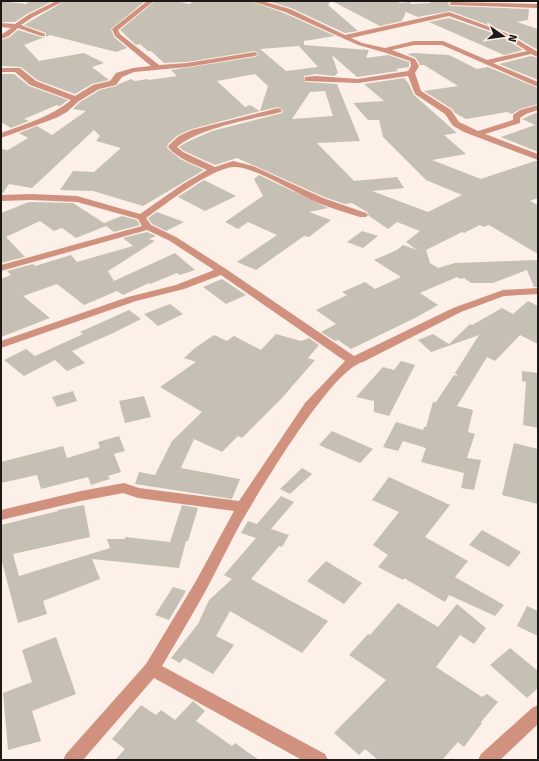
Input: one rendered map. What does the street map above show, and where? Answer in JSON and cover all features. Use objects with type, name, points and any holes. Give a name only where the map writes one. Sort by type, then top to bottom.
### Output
[{"type":"street","points":[[1,37],[9,33],[33,15],[61,1]]},
{"type":"street","points":[[151,1],[115,29],[117,35],[156,67]]},
{"type":"street","points":[[254,1],[278,7],[300,15],[306,20],[360,44],[385,50],[413,60],[415,66],[411,73],[418,92],[448,112],[456,124],[467,130],[538,157]]},
{"type":"street","points":[[449,14],[452,2],[537,4]]},
{"type":"street","points":[[345,37],[449,14],[504,34],[535,54]]},
{"type":"street","points":[[1,25],[17,26],[43,35]]},
{"type":"street","points":[[385,50],[396,46],[428,41],[443,43],[538,85]]},
{"type":"street","points":[[1,136],[53,116],[64,110],[76,99],[96,87],[113,83],[119,75],[134,70],[187,65],[255,54]]},
{"type":"street","points":[[486,62],[535,54]]},
{"type":"street","points":[[1,70],[17,70],[33,83],[76,99]]},
{"type":"street","points":[[308,79],[316,78],[358,81],[411,73]]},
{"type":"street","points":[[478,134],[511,124],[517,121],[516,118],[523,112],[538,107]]},
{"type":"street","points":[[214,170],[180,154],[172,147],[182,138],[195,132],[278,110]]},
{"type":"street","points":[[141,217],[214,170],[226,165],[240,164],[320,200],[363,215]]},
{"type":"street","points":[[1,198],[31,197],[77,199],[141,217],[148,227],[173,239],[222,271],[347,358],[353,360],[359,359],[457,310],[503,293],[538,291]]},
{"type":"street","points":[[1,268],[148,227]]},
{"type":"street","points":[[1,345],[132,299],[180,287],[222,271]]},
{"type":"street","points":[[72,760],[152,669],[201,585],[243,507],[309,406],[332,380],[353,360]]},
{"type":"street","points":[[1,515],[81,496],[124,488],[138,493],[243,507]]},
{"type":"street","points":[[152,669],[319,760]]},
{"type":"street","points":[[488,760],[538,713]]},
{"type":"building","points":[[1,1],[26,4],[30,1],[53,1],[15,22],[1,22]]},
{"type":"building","points":[[65,1],[145,1],[111,29],[114,37],[127,48],[116,52],[50,35],[46,37],[46,33],[24,25]]},
{"type":"building","points":[[155,1],[175,1],[190,4],[193,1],[250,1],[284,13],[335,36],[304,41],[304,45],[369,50],[366,58],[388,55],[409,62],[409,67],[396,69],[398,71],[357,77],[332,55],[338,73],[334,76],[316,74],[304,76],[305,82],[337,84],[360,141],[317,143],[354,181],[397,177],[404,188],[372,191],[428,212],[462,195],[426,180],[383,137],[379,120],[368,120],[353,103],[384,101],[364,84],[404,78],[409,84],[414,95],[457,133],[444,135],[466,154],[432,160],[481,179],[538,161],[538,198],[530,201],[538,205],[538,254],[489,225],[484,227],[480,225],[464,233],[462,232],[426,250],[430,263],[438,268],[455,263],[538,260],[538,287],[534,287],[527,270],[493,283],[471,283],[464,278],[461,279],[457,277],[420,293],[438,305],[417,317],[351,349],[338,340],[335,341],[321,332],[336,324],[316,310],[347,295],[342,292],[365,282],[375,289],[401,277],[374,260],[397,250],[403,245],[417,250],[406,242],[420,231],[397,222],[388,229],[369,216],[367,212],[352,203],[345,204],[324,197],[237,158],[215,165],[184,151],[179,147],[212,131],[282,113],[283,110],[278,107],[192,129],[178,135],[168,144],[167,148],[180,159],[204,170],[143,206],[93,191],[60,190],[73,171],[94,172],[121,148],[96,141],[100,136],[94,130],[32,188],[9,184],[1,194],[1,149],[8,150],[28,138],[19,133],[37,126],[52,135],[86,111],[73,109],[80,102],[100,90],[116,86],[131,79],[135,81],[177,76],[171,70],[255,57],[259,54],[255,51],[187,62],[164,63],[151,51],[148,51],[140,44],[136,45],[120,30]],"holes":[[[299,46],[318,67],[286,71],[260,49]],[[255,74],[268,86],[260,111],[250,105],[245,107],[217,81]],[[325,91],[333,116],[292,119],[310,92]]]},
{"type":"building","points":[[267,1],[331,1],[328,5],[358,31],[345,33],[291,8]]},
{"type":"building","points":[[332,1],[399,1],[399,3],[411,2],[410,4],[430,3],[430,1],[451,1],[448,3],[450,6],[529,9],[528,20],[517,22],[538,29],[538,50],[507,32],[450,11],[418,17],[406,12],[402,21],[380,26]]},
{"type":"building","points":[[449,18],[501,36],[523,50],[504,55],[429,22]]},
{"type":"building","points":[[18,30],[45,37],[24,45],[39,61],[84,53],[104,63],[92,67],[109,80],[92,84],[75,94],[37,80],[21,67],[1,66],[1,40],[10,37]]},
{"type":"building","points":[[407,54],[449,55],[477,69],[488,67],[538,88],[538,104],[520,109],[512,114],[507,112],[466,119],[424,91],[458,86],[424,65],[420,65],[416,58]]},
{"type":"building","points":[[531,56],[538,58],[538,80],[499,64]]},
{"type":"building","points":[[1,74],[14,74],[29,86],[68,100],[60,106],[57,105],[24,119],[29,121],[11,128],[1,122]]},
{"type":"building","points":[[538,112],[538,152],[501,137],[535,125],[522,119]]},
{"type":"building","points":[[259,175],[328,208],[309,212],[331,220],[309,237],[304,236],[256,270],[237,262],[277,235],[248,222],[238,229],[225,222],[263,196],[254,179]]},
{"type":"building","points":[[204,180],[236,196],[205,211],[178,197]]},
{"type":"building","points":[[29,202],[73,203],[104,223],[122,216],[137,220],[140,225],[114,232],[106,226],[76,238],[62,228],[54,231],[40,221],[6,237],[25,257],[1,263],[1,213]]},
{"type":"building","points":[[157,212],[184,222],[166,231],[152,224],[148,218]]},
{"type":"building","points":[[362,231],[378,236],[363,248],[347,242]]},
{"type":"building","points":[[147,232],[156,236],[149,239],[155,241],[108,271],[114,281],[175,253],[195,270],[180,275],[177,273],[150,284],[149,283],[123,295],[117,291],[84,305],[57,284],[23,296],[50,318],[1,337],[1,279],[11,275],[7,271],[33,264],[35,266],[71,255],[77,262],[133,246],[123,238]]},
{"type":"building","points":[[222,279],[246,295],[226,304],[203,287]]},
{"type":"building","points":[[528,301],[538,306],[538,344],[520,335],[495,361],[487,357],[457,406],[473,410],[468,432],[475,434],[467,458],[481,460],[474,490],[461,488],[464,473],[421,462],[426,448],[403,441],[398,451],[383,447],[396,422],[423,430],[424,427],[426,427],[433,402],[436,402],[454,375],[458,376],[455,373],[479,335],[431,352],[418,340],[433,334],[449,344],[470,324],[472,325],[502,308],[513,314]]},
{"type":"building","points":[[170,304],[183,314],[158,326],[144,314]]},
{"type":"building","points":[[129,310],[141,319],[72,351],[85,363],[67,371],[55,360],[24,376],[4,360],[26,349],[35,356],[83,334],[80,332]]},
{"type":"building","points":[[276,334],[301,341],[309,338],[319,345],[308,358],[315,360],[282,398],[242,438],[238,436],[222,452],[194,439],[181,468],[240,479],[232,499],[135,484],[139,472],[155,475],[172,441],[202,412],[160,387],[196,362],[184,358],[195,348],[214,335],[227,341],[234,336],[261,350]]},
{"type":"building","points":[[401,361],[415,365],[389,416],[374,412],[374,401],[356,397],[383,367],[394,370]]},
{"type":"building","points":[[522,371],[538,373],[538,428],[523,425],[526,382],[522,381]]},
{"type":"building","points":[[73,391],[77,401],[57,407],[52,397]]},
{"type":"building","points":[[144,396],[151,417],[125,423],[119,401]]},
{"type":"building","points":[[332,431],[373,449],[360,463],[319,445]]},
{"type":"building","points":[[119,436],[125,451],[114,454],[121,472],[108,476],[110,479],[91,485],[88,477],[41,489],[37,475],[1,483],[1,462],[63,446],[67,458],[100,448],[98,442]]},
{"type":"building","points":[[514,443],[538,449],[538,504],[502,495]]},
{"type":"building","points":[[302,468],[312,474],[290,494],[280,489]]},
{"type":"building","points":[[389,477],[450,505],[425,537],[468,561],[455,577],[504,605],[495,616],[449,595],[445,602],[404,578],[403,580],[378,567],[388,555],[373,545],[399,512],[372,500]]},
{"type":"building","points":[[281,496],[294,502],[271,529],[289,535],[282,547],[279,546],[251,579],[328,621],[302,653],[230,611],[216,636],[234,645],[213,674],[184,658],[180,663],[171,658],[198,624],[209,600],[232,579],[224,575],[256,538],[241,533],[248,521],[257,524]]},
{"type":"building","points":[[84,505],[90,537],[13,554],[19,576],[110,548],[107,539],[125,539],[125,537],[170,542],[182,505],[198,508],[188,541],[186,541],[179,568],[92,559],[100,579],[43,601],[47,614],[18,623],[1,558],[1,525],[58,510]]},
{"type":"building","points":[[482,530],[521,552],[509,567],[469,545]]},
{"type":"building","points":[[326,561],[362,583],[344,604],[307,581]]},
{"type":"building","points":[[173,587],[186,591],[169,620],[155,615]]},
{"type":"building","points":[[398,603],[438,627],[457,604],[486,628],[474,644],[460,635],[436,667],[482,697],[487,694],[498,702],[481,722],[482,723],[464,747],[458,742],[442,760],[378,760],[365,749],[359,755],[334,733],[386,680],[349,655],[368,634],[370,635]]},
{"type":"building","points":[[527,606],[538,611],[538,636],[517,626]]},
{"type":"building","points":[[56,637],[76,694],[32,711],[41,741],[8,750],[3,693],[32,682],[22,650]]},
{"type":"building","points":[[510,648],[538,671],[538,688],[527,698],[490,665]]},
{"type":"building","points":[[193,701],[205,711],[196,721],[232,746],[235,743],[259,760],[115,760],[125,749],[112,739],[141,705],[156,715],[161,710],[175,720]]}]
